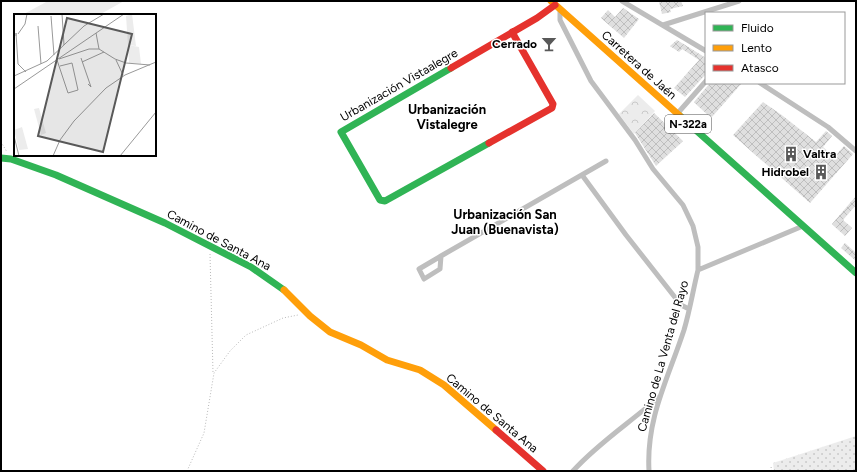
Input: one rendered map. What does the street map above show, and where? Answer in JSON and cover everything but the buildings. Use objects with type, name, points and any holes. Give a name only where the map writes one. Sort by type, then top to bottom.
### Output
[{"type":"main road","name":"Urbanización Vistaalegre","points":[[512,32],[553,104],[552,108],[385,201],[380,200],[340,132],[512,32],[550,10],[555,5]]},
{"type":"main road","name":"Carretera de Jaén","points":[[555,5],[856,273]]},
{"type":"main road","name":"Camino de Santa Ana","points":[[1,158],[11,159],[56,175],[165,223],[251,267],[282,287],[310,316],[330,332],[361,345],[387,360],[420,370],[444,385],[543,471]]},
{"type":"street","points":[[622,1],[705,50]]},
{"type":"street","points":[[663,25],[739,1]]},
{"type":"street","name":"Camino de La Venta del Rayo","points":[[555,5],[560,20],[591,81],[653,169],[683,205],[693,226],[696,240],[698,270],[684,329],[659,396],[650,431],[648,452],[649,471]]},
{"type":"street","points":[[677,114],[705,82]]},
{"type":"street","points":[[762,84],[828,127],[856,151]]},
{"type":"street","points":[[441,256],[440,269],[424,279],[419,270],[441,256],[606,161]]},
{"type":"street","points":[[582,175],[626,236],[681,305],[689,309]]},
{"type":"street","name":"Camino de La Venta del Rayo","points":[[698,270],[803,226]]},
{"type":"street","points":[[573,471],[597,447],[634,419],[659,396]]},
{"type":"path","points":[[1,142],[11,159]]},
{"type":"path","points":[[187,471],[204,433],[213,376],[211,276],[208,245]]},
{"type":"path","points":[[213,376],[230,351],[246,336],[282,318],[296,314],[310,316]]},
{"type":"path","points":[[771,467],[772,471]]},
{"type":"green space","points":[[48,1],[124,1],[101,14],[24,14]]},
{"type":"green space","points":[[638,95],[655,111],[634,134],[619,114]]},
{"type":"green space","points":[[856,436],[856,471],[774,471],[773,463]]},
{"type":"traffic: fast","points":[[451,68],[341,132],[380,200],[385,201],[489,143]]},
{"type":"traffic: fast","points":[[680,116],[856,273]]},
{"type":"traffic: fast","points":[[1,158],[11,159],[56,175],[165,223],[251,267],[284,290]]},
{"type":"traffic: slow","points":[[551,1],[680,116]]},
{"type":"traffic: slow","points":[[284,290],[310,316],[330,332],[361,345],[387,360],[420,370],[444,385],[496,430]]},
{"type":"traffic: jam","points":[[451,68],[537,18],[555,5]]},
{"type":"traffic: jam","points":[[489,143],[552,108],[553,104],[512,32]]},
{"type":"traffic: jam","points":[[496,430],[543,471]]},
{"type":"place","name":"Cerrado","points":[[549,44]]},
{"type":"place","name":"Valtra","points":[[791,154]]},
{"type":"place","name":"Hidrobel","points":[[821,172]]},
{"type":"district","name":"Urbanización Vistalegre","points":[[447,116]]},
{"type":"district","name":"Urbanización San Juan (Buenavista)","points":[[505,222]]}]
